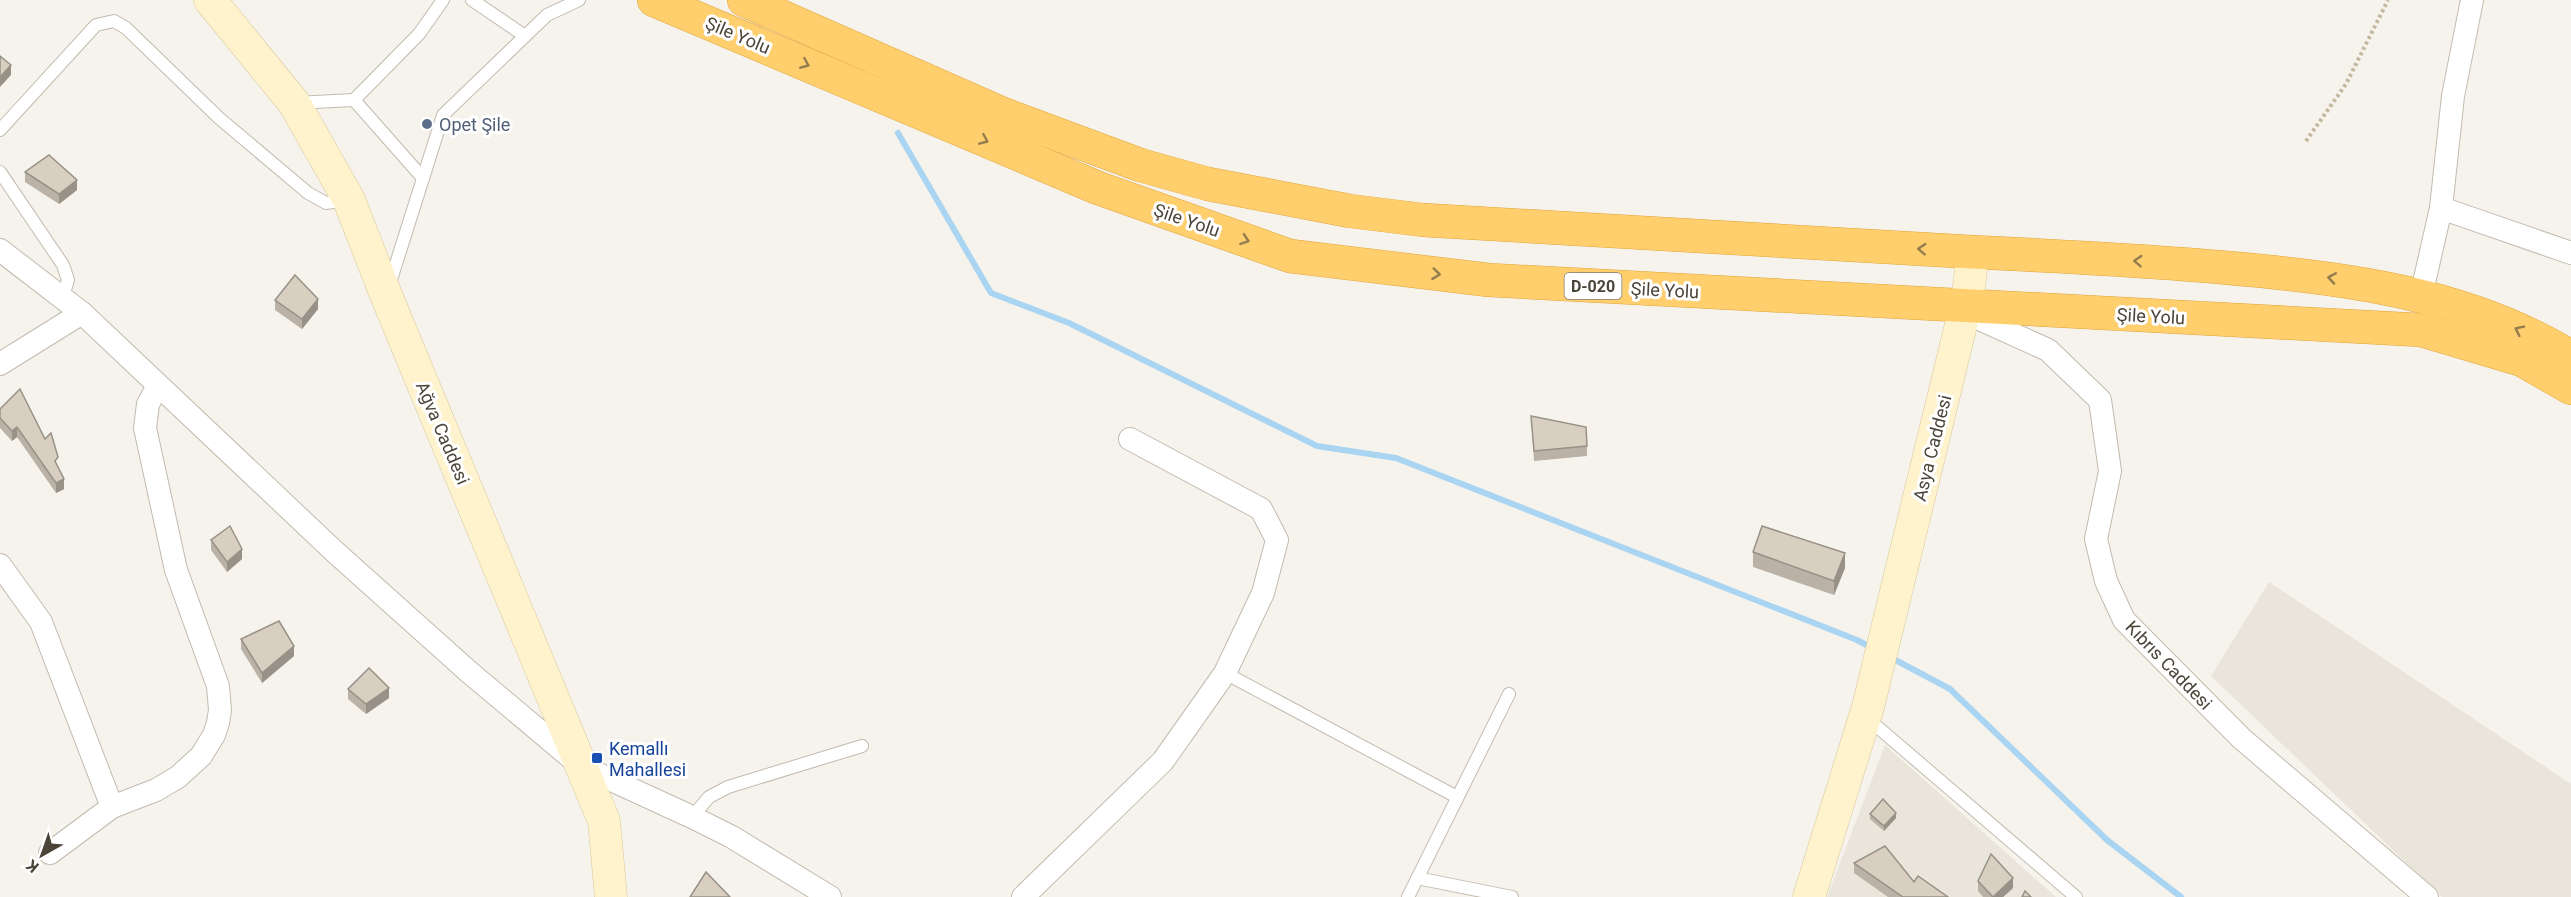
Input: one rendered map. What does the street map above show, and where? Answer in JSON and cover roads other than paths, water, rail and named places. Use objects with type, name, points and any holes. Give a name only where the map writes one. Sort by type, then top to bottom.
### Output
[{"type":"highway","name":"Şile Yolu","points":[[654,0],[1098,188],[1290,256],[1489,280],[1965,309],[2421,330],[2522,360],[2571,388]]},
{"type":"highway","name":"Şile Yolu","points":[[744,0],[783,8],[1003,114],[1140,165],[1209,184],[1350,212],[1423,220],[2165,262],[2308,275],[2376,285],[2421,296],[2506,324],[2571,357]]},
{"type":"street","name":"Ağva Caddesi","points":[[210,0],[294,103],[349,200],[386,295],[604,821],[611,897]]},
{"type":"street","points":[[2421,296],[2441,208],[2453,96],[2472,0]]},
{"type":"street","points":[[2441,208],[2571,253]]},
{"type":"street","points":[[0,250],[63,296],[353,568],[469,672],[581,766],[732,837],[830,897]]},
{"type":"street","name":"Asya Caddesi","points":[[1865,717],[1965,309],[1972,252]]},
{"type":"street","name":"Kıbrıs Caddesi","points":[[1965,309],[2048,350],[2100,400],[2110,471],[2096,539],[2106,581],[2124,620],[2241,738],[2427,897]]},
{"type":"street","points":[[0,364],[82,313]]},
{"type":"street","points":[[50,854],[112,807],[167,784],[190,767],[214,735],[220,710],[218,686],[176,570],[145,428],[148,404],[158,386]]},
{"type":"street","points":[[1023,897],[1162,761],[1225,673],[1263,593],[1277,540],[1262,508],[1130,439]]},
{"type":"street","points":[[0,565],[41,622],[112,807]]},
{"type":"street","points":[[1809,897],[1865,717]]},
{"type":"lane","points":[[294,103],[354,100],[419,34],[444,0]]},
{"type":"lane","points":[[472,0],[525,36]]},
{"type":"lane","points":[[386,295],[443,115],[547,15],[579,0]]},
{"type":"lane","points":[[0,130],[96,25],[114,21],[126,28],[219,118],[308,193],[326,203],[349,200]]},
{"type":"lane","points":[[354,100],[422,177]]},
{"type":"lane","points":[[0,172],[63,265],[68,280],[63,296]]},
{"type":"lane","points":[[1225,673],[1457,797]]},
{"type":"lane","points":[[1408,897],[1509,694]]},
{"type":"lane","points":[[1865,717],[2076,897]]},
{"type":"lane","points":[[692,817],[709,797],[728,786],[862,746]]},
{"type":"lane","points":[[1417,878],[1512,897]]},
{"type":"waterway","points":[[898,133],[991,293],[1069,323],[1317,446],[1396,458],[1857,640],[1874,649]]},
{"type":"waterway","points":[[1888,656],[1950,689],[2107,840],[2181,897]]},
{"type":"place","name":"Opet Şile","points":[[427,124]]},
{"type":"place","name":"Kemallı Mahallesi","points":[[597,758]]}]
